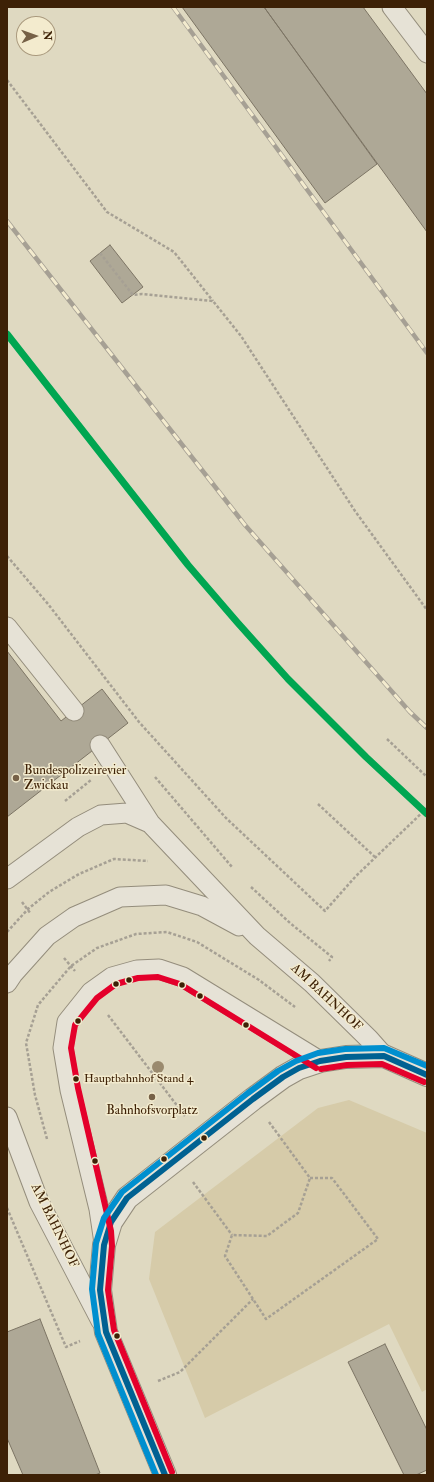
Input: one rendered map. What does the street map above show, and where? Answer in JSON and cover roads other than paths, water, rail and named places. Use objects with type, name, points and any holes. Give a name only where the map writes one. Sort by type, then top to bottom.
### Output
[{"type":"street","name":"AM BAHNHOF","points":[[165,1475],[106,1332],[100,1290],[104,1245],[111,1222],[127,1198],[283,1077],[299,1068],[320,1061],[346,1057],[384,1056]]},
{"type":"street","points":[[384,1056],[427,1076]]},
{"type":"lane","points":[[392,7],[427,53]]},
{"type":"lane","points":[[7,627],[74,711]]},
{"type":"lane","points":[[100,745],[150,823]]},
{"type":"lane","name":"AM BAHNHOF","points":[[7,879],[78,827],[101,815],[127,813],[150,823],[257,936],[312,983],[369,1039],[384,1056]]},
{"type":"lane","name":"AM BAHNHOF","points":[[7,983],[13,974],[48,936],[74,917],[120,897],[166,895],[202,906],[257,936]]},
{"type":"lane","points":[[104,1245],[99,1209],[70,1090],[63,1048],[67,1022],[91,992],[112,977],[127,972],[159,969],[183,977],[320,1061]]},
{"type":"lane","name":"AM BAHNHOF","points":[[7,1117],[40,1202],[106,1332]]},
{"type":"railway","points":[[173,7],[427,353]]},
{"type":"railway","points":[[7,221],[245,525],[410,712],[427,728]]},
{"type":"place","name":"Bundespolizeirevier Zwickau","points":[[16,778]]},
{"type":"place","name":"Hauptbahnhof Stand 4","points":[[76,1079]]},
{"type":"place","name":"Bahnhofsvorplatz","points":[[152,1097]]}]
